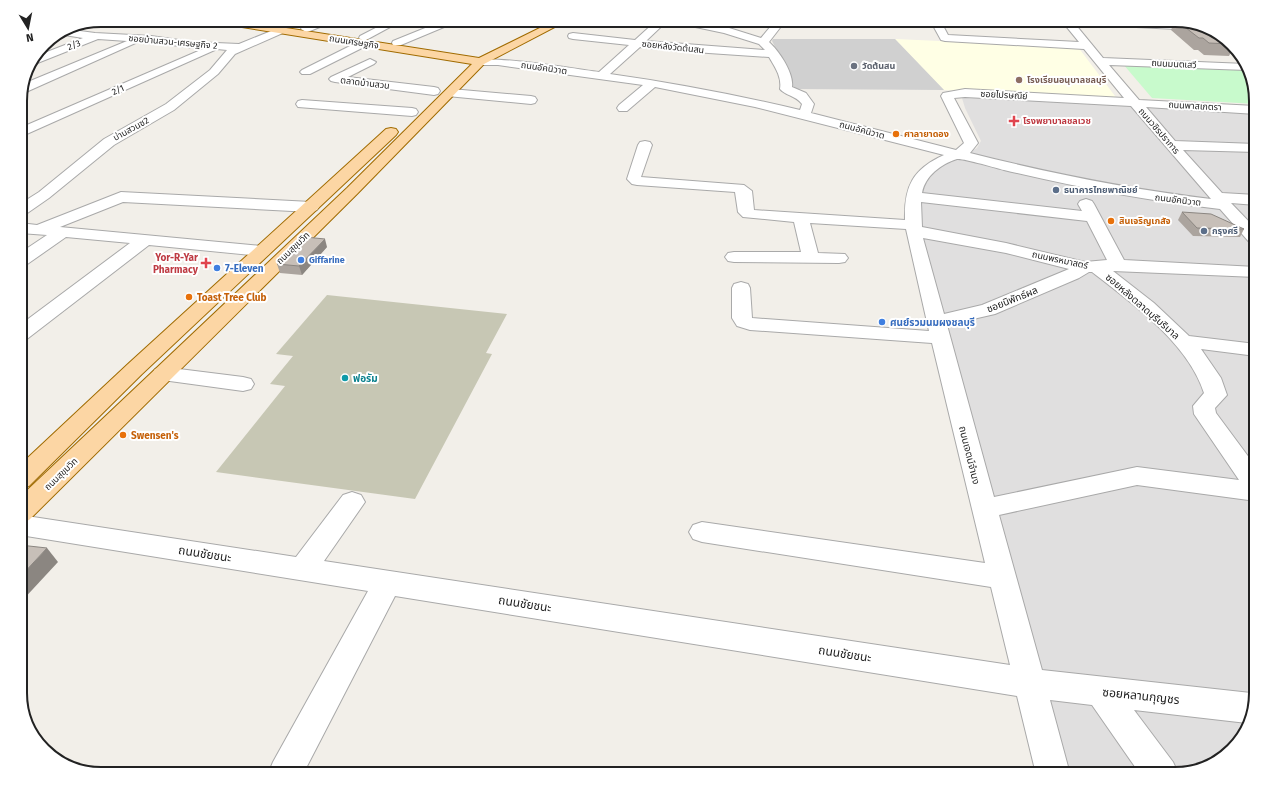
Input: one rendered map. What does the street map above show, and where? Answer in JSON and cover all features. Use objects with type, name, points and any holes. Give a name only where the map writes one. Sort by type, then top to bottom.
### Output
[{"type":"main road","name":"ถนนเศรษฐกิจ","points":[[291,27],[364,41],[482,59]]},
{"type":"main road","name":"ถนนเศรษฐกิจ","points":[[294,27],[364,41],[397,43],[482,59]]},
{"type":"main road","name":"ถนนสุขุมวิท","points":[[27,473],[141,364],[412,112],[442,92],[482,59],[537,27]]},
{"type":"main road","name":"ถนนสุขุมวิท","points":[[482,59],[548,27]]},
{"type":"main road","name":"ถนนสุขุมวิท","points":[[27,506],[352,191],[442,92]]},
{"type":"street","name":"ซอยบ้านสวน-เศรษฐกิจ 2","points":[[72,33],[240,47],[277,27]]},
{"type":"street","points":[[306,29],[311,27]]},
{"type":"street","points":[[306,72],[387,27]]},
{"type":"street","points":[[397,43],[436,27]]},
{"type":"street","points":[[601,76],[655,27]]},
{"type":"street","points":[[714,27],[763,42],[782,66],[786,89],[802,96],[808,104],[804,115]]},
{"type":"street","points":[[730,31],[736,27]]},
{"type":"street","points":[[763,42],[776,27]]},
{"type":"street","points":[[938,27],[945,38],[1088,46]]},
{"type":"street","name":"ถนนวชิรปราการ","points":[[1072,27],[1171,145],[1249,231]]},
{"type":"street","name":"2/3","points":[[40,58],[95,36]]},
{"type":"street","name":"ซอยหลังวัดต้นสน","points":[[573,36],[686,49],[773,54]]},
{"type":"street","points":[[29,85],[141,39]]},
{"type":"street","name":"2/1","points":[[27,130],[215,46]]},
{"type":"street","name":"บ่านสวนซ2","points":[[27,206],[44,196],[90,155],[109,142],[170,108],[214,72],[231,52],[240,47]]},
{"type":"street","name":"ถนนอัคนิวาต","points":[[482,59],[700,90],[1075,182],[1180,201],[1249,200]]},
{"type":"street","name":"ถนนมนตเสวี","points":[[1100,61],[1240,67]]},
{"type":"street","name":"ตลาดบ้านสวน","points":[[370,62],[335,79],[442,92]]},
{"type":"street","points":[[623,108],[653,83]]},
{"type":"street","points":[[442,92],[531,100]]},
{"type":"street","name":"ซอยไปรษณีย์","points":[[957,154],[969,147],[971,143],[947,96],[953,94],[1134,102]]},
{"type":"street","name":"ถนนพาสเภตรา","points":[[1134,102],[1249,110]]},
{"type":"street","points":[[302,104],[412,112]]},
{"type":"street","name":"ถนนพรหมาสตร์","points":[[645,145],[634,176],[634,179],[637,181],[739,188],[744,190],[746,212],[749,214],[914,228],[1091,266],[1118,265],[1249,272]]},
{"type":"street","points":[[1171,145],[1249,148]]},
{"type":"street","name":"ถนนเจตน์จำนง","points":[[957,154],[931,167],[916,185],[911,210],[938,329],[1051,767]]},
{"type":"street","points":[[1075,182],[1118,265]]},
{"type":"street","points":[[38,230],[121,197],[311,207]]},
{"type":"street","points":[[914,197],[1093,217]]},
{"type":"street","points":[[801,218],[811,257]]},
{"type":"street","points":[[27,229],[262,251]]},
{"type":"street","points":[[27,256],[63,232]]},
{"type":"street","points":[[27,330],[145,240]]},
{"type":"street","points":[[734,257],[839,258]]},
{"type":"street","name":"ซอยนิพัทธ์ผล","points":[[741,288],[742,318],[744,322],[750,324],[938,329],[988,310],[1091,266]]},
{"type":"street","name":"ซอยหลังตลาดบุรีบริบาล","points":[[1091,266],[1142,303],[1183,341],[1206,371],[1214,385],[1216,396],[1204,406],[1205,414],[1249,475]]},
{"type":"street","points":[[1183,341],[1249,349]]},
{"type":"street","points":[[164,374],[243,384]]},
{"type":"street","points":[[984,509],[1137,476],[1249,491]]},
{"type":"street","points":[[303,569],[352,502]]},
{"type":"street","name":"ถนนชัยชนะ","points":[[27,526],[1030,683]]},
{"type":"street","points":[[702,532],[1002,577]]},
{"type":"street","points":[[289,767],[387,583]]},
{"type":"street","name":"ซอยหลานกุญชร","points":[[1030,683],[1247,708]]},
{"type":"street","points":[[1101,691],[1156,767]]},
{"type":"shaded area","name":"วัดต้นสน","points":[[773,39],[895,39],[944,90],[792,89],[790,76],[772,41]]},
{"type":"shaded area","name":"โรงเรียนอนุบาลชลบุรี","points":[[895,39],[1078,47],[1118,100],[944,90]]},
{"type":"shaded area","points":[[970,95],[1249,111],[1249,693],[1243,721],[1234,738],[1220,752],[1203,761],[1175,767],[1065,767],[922,242],[918,213],[922,188],[937,169],[977,148],[981,141],[965,108],[962,98]]},
{"type":"shaded area","points":[[327,295],[507,314],[486,353],[492,354],[415,499],[216,472],[285,386],[270,384],[293,356],[276,354]]},
{"type":"green space","points":[[1123,64],[1241,69],[1248,87],[1249,104],[1152,98]]},
{"type":"building","points":[[1186,28],[1203,33],[1222,44],[1209,43],[1203,38],[1199,38]]},
{"type":"building","points":[[1182,212],[1211,214],[1244,229],[1197,228]]},
{"type":"building","points":[[305,237],[325,239],[299,266],[277,264]]},
{"type":"building","points":[[27,546],[47,548],[27,569]]},
{"type":"place","name":"วัดต้นสน","points":[[854,66]]},
{"type":"place","name":"โรงเรียนอนุบาลชลบุรี","points":[[1019,80]]},
{"type":"place","name":"โรงพยาบาลชลเวช","points":[[1014,121]]},
{"type":"place","name":"ศาลายาดอง","points":[[896,134]]},
{"type":"place","name":"ธนาคารไทยพาณิชย์","points":[[1056,190]]},
{"type":"place","name":"สินเจริญเภสัจ","points":[[1111,221]]},
{"type":"place","name":"กรุงศรี","points":[[1204,231]]},
{"type":"place","name":"Giffarine","points":[[301,260]]},
{"type":"place","name":"Yor-R-Yar Pharmacy","points":[[206,263]]},
{"type":"place","name":"7-Eleven","points":[[217,268]]},
{"type":"place","name":"Toast Tree Club","points":[[189,297]]},
{"type":"place","name":"ศนย์รวมนมผงชลบุรี","points":[[882,322]]},
{"type":"place","name":"ฟอรัม","points":[[345,378]]},
{"type":"place","name":"Swensen's","points":[[123,435]]}]
